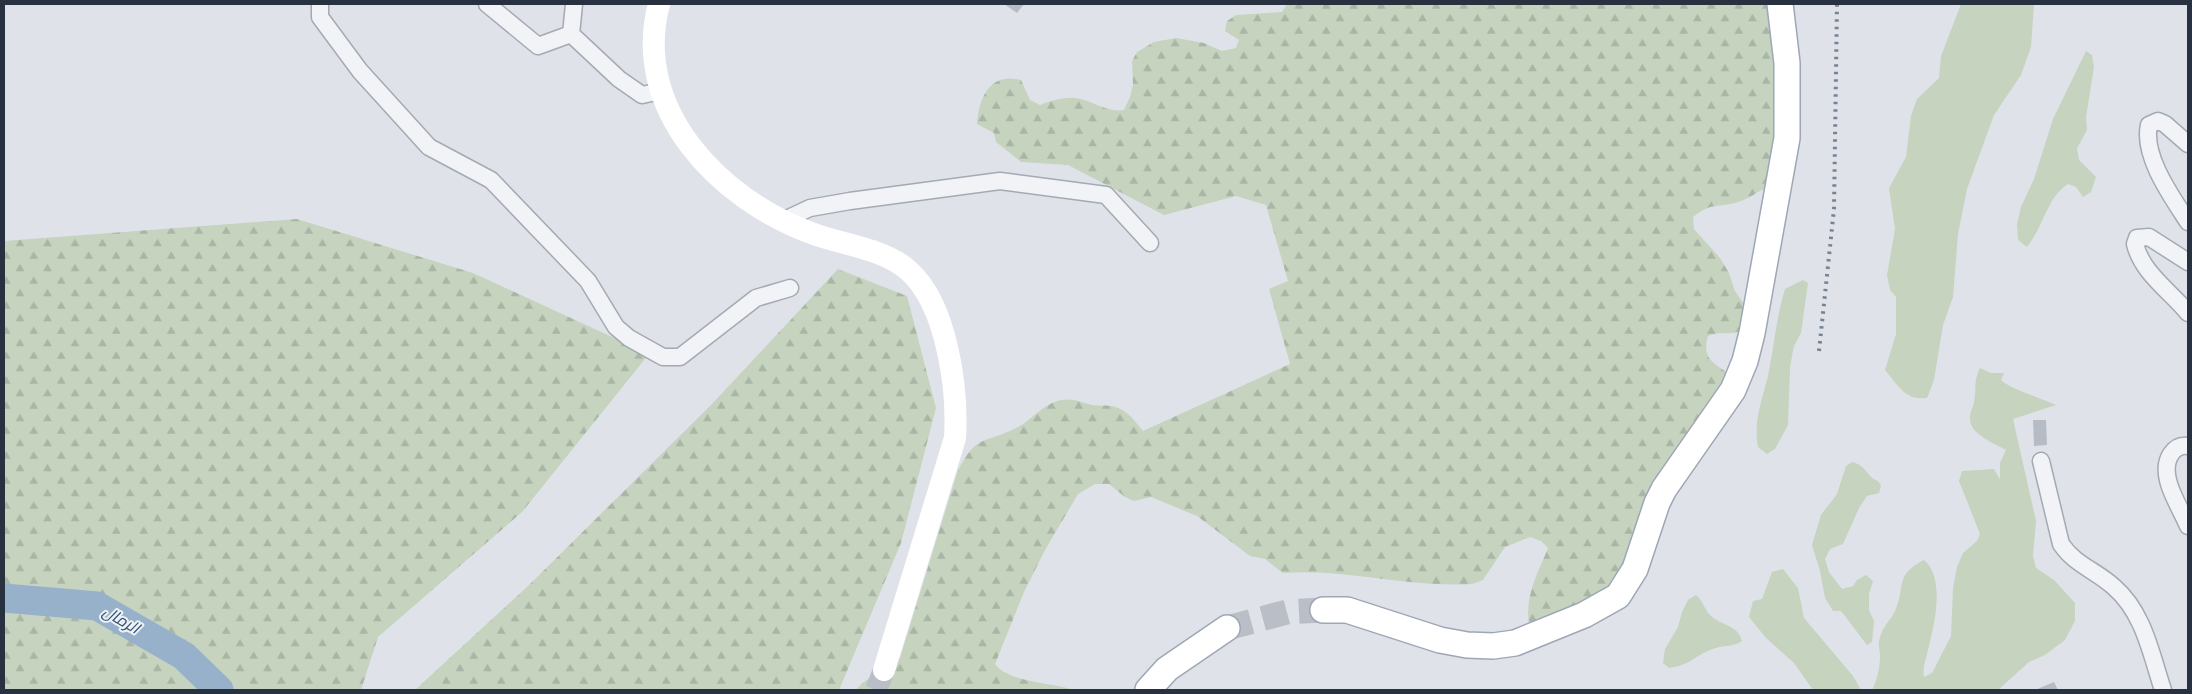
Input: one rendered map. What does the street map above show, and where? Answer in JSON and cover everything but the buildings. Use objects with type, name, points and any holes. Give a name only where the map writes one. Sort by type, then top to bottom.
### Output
[{"type":"main road","points":[[660,4],[654,25],[653,54],[662,91],[674,119],[701,160],[745,199],[782,221],[812,234],[878,254],[908,270],[920,282],[930,300],[950,359],[956,398],[955,438],[884,670]]},
{"type":"main road","points":[[1323,610],[1347,610],[1440,640],[1493,646],[1515,643],[1610,602],[1618,596],[1635,569],[1657,503],[1664,489],[1733,390],[1745,360],[1755,316],[1787,138],[1787,63],[1780,4]]},
{"type":"main road","points":[[1148,690],[1175,663],[1227,628]]},
{"type":"street","points":[[320,4],[320,17],[360,70],[429,147],[491,180],[588,281],[616,328],[630,338],[663,357],[680,357],[756,298],[790,288]]},
{"type":"street","points":[[487,4],[538,46],[571,34]]},
{"type":"street","points":[[571,34],[574,4]]},
{"type":"street","points":[[571,34],[619,79],[642,95],[662,91]]},
{"type":"street","points":[[2188,144],[2165,124],[2158,121],[2149,125],[2148,144],[2152,157],[2188,222]]},
{"type":"street","points":[[782,221],[810,208],[842,202],[1000,181],[1106,195],[1150,243]]},
{"type":"street","points":[[2188,262],[2149,237],[2138,238],[2135,244],[2142,264],[2173,294],[2188,313]]},
{"type":"street","points":[[2188,446],[2175,449],[2170,456],[2166,469],[2168,482],[2188,526]]},
{"type":"street","points":[[2042,461],[2061,544],[2079,564],[2113,586],[2128,600],[2140,621],[2162,690]]},
{"type":"green space","points":[[1287,4],[1770,4],[1780,92],[1770,187],[1742,201],[1715,206],[1693,217],[1694,229],[1720,258],[1729,273],[1735,291],[1744,304],[1748,313],[1745,329],[1735,333],[1712,334],[1708,336],[1706,351],[1708,356],[1715,364],[1732,376],[1630,562],[1607,591],[1530,628],[1528,607],[1532,587],[1548,548],[1541,541],[1530,537],[1505,547],[1483,580],[1472,584],[1424,583],[1331,573],[1283,573],[1265,559],[1250,556],[1197,516],[1151,497],[1134,501],[1125,497],[1109,484],[1095,484],[1078,494],[1045,550],[1024,592],[995,664],[1010,675],[1074,690],[856,690],[900,658],[957,473],[970,451],[976,445],[1018,427],[1052,403],[1063,400],[1116,407],[1130,416],[1143,431],[1290,364],[1269,289],[1288,281],[1266,205],[1236,196],[1164,215],[1068,165],[1021,162],[996,142],[994,133],[977,124],[980,105],[988,89],[994,83],[1010,78],[1021,80],[1030,100],[1040,105],[1062,99],[1075,98],[1111,110],[1124,110],[1133,85],[1132,61],[1137,52],[1154,42],[1176,38],[1204,43],[1222,51],[1236,48],[1239,40],[1225,31],[1227,21],[1236,15],[1282,12]]},
{"type":"green space","points":[[1961,4],[2034,4],[2031,47],[2021,75],[1994,115],[1967,189],[1958,234],[1953,297],[1943,325],[1934,380],[1927,398],[1919,398],[1903,391],[1885,370],[1896,334],[1896,297],[1890,290],[1887,275],[1895,229],[1889,188],[1906,157],[1911,116],[1917,99],[1939,78],[1941,56]]},
{"type":"green space","points":[[2086,51],[2092,55],[2094,67],[2086,117],[2087,130],[2077,148],[2079,160],[2096,177],[2091,192],[2083,197],[2076,187],[2068,184],[2061,190],[2050,205],[2027,247],[2018,240],[2017,224],[2021,207],[2034,179],[2053,119]]},
{"type":"green space","points":[[297,219],[473,273],[649,354],[522,512],[378,637],[361,690],[4,690],[4,241]]},
{"type":"green space","points":[[838,269],[907,296],[936,408],[901,543],[839,690],[415,690],[528,586],[712,404]]},
{"type":"green space","points":[[1803,280],[1808,283],[1801,333],[1794,346],[1790,367],[1788,425],[1775,449],[1767,454],[1758,447],[1757,429],[1779,311],[1785,289]]},
{"type":"green space","points":[[1980,368],[1991,373],[2004,373],[2001,380],[2005,383],[2056,405],[2013,419],[2036,521],[2033,556],[2036,568],[2054,580],[2075,603],[2075,621],[2065,640],[2045,655],[2029,662],[1998,690],[1872,690],[1879,669],[1879,643],[1884,628],[1895,611],[1902,582],[1908,571],[1924,560],[1931,568],[1937,590],[1935,616],[1924,667],[1924,677],[1932,673],[1951,636],[1953,588],[1957,567],[1963,553],[1977,541],[1980,534],[1959,481],[1962,471],[1994,469],[2000,479],[2000,463],[2006,450],[1983,437],[1971,424],[1970,416]]},
{"type":"green space","points":[[1852,462],[1864,468],[1881,486],[1879,493],[1867,496],[1859,508],[1843,544],[1830,549],[1825,559],[1829,572],[1842,589],[1853,586],[1857,580],[1866,575],[1873,581],[1869,594],[1869,610],[1874,621],[1872,642],[1867,645],[1841,611],[1833,611],[1825,598],[1820,571],[1812,545],[1821,515],[1837,494],[1846,466]]},
{"type":"green space","points":[[1783,569],[1798,588],[1804,618],[1853,676],[1861,690],[1813,690],[1794,663],[1766,638],[1749,617],[1753,601],[1762,599],[1772,572]]},
{"type":"green space","points":[[1696,595],[1713,618],[1737,631],[1742,641],[1709,650],[1683,664],[1669,668],[1663,663],[1665,649],[1678,627],[1688,600]]},
{"type":"waterway","name":"الرمال","points":[[4,598],[97,606],[184,656],[219,690]]},
{"type":"tunnel","points":[[1227,628],[1287,612],[1323,610]]},
{"type":"tunnel","points":[[876,690],[884,670]]},
{"type":"railway","points":[[1819,351],[1834,209],[1837,4]]}]
